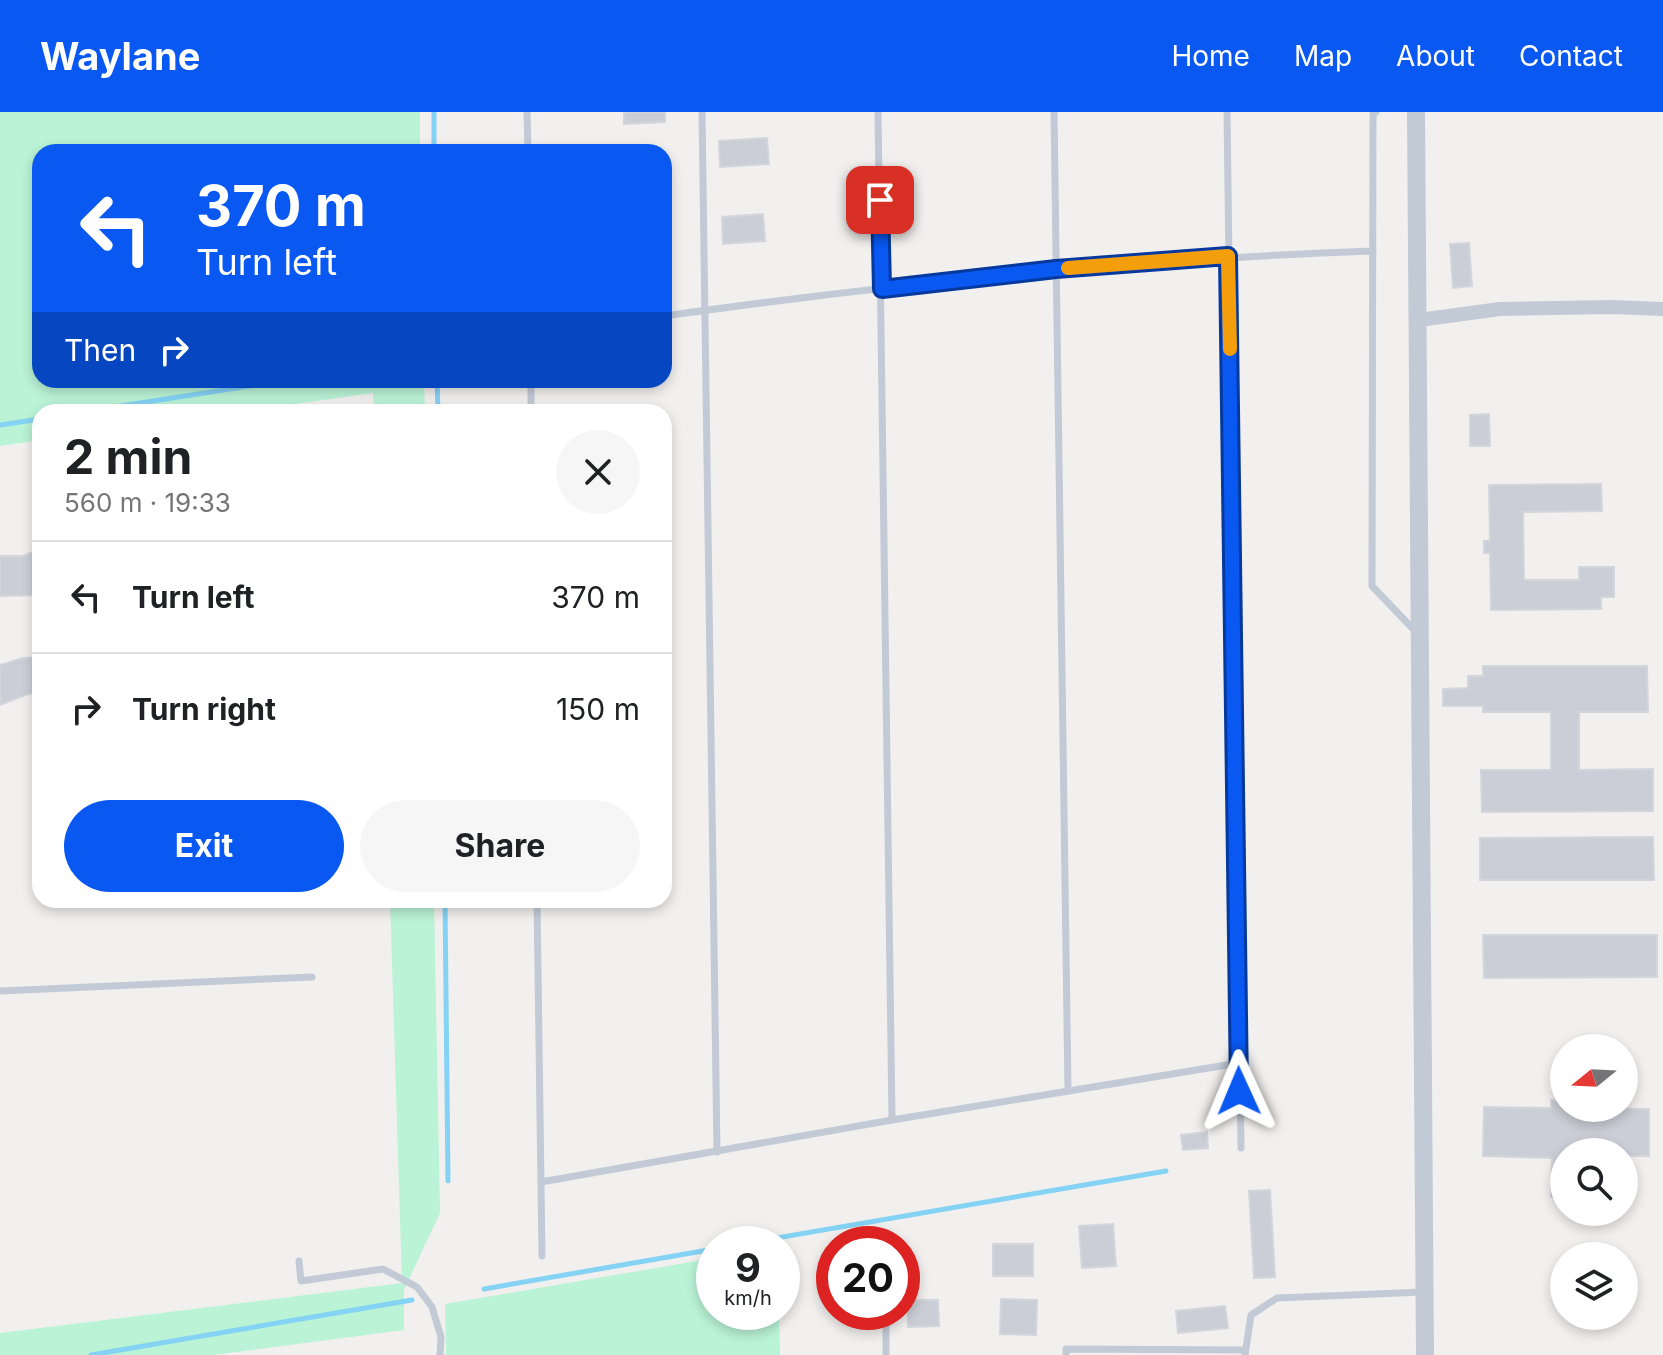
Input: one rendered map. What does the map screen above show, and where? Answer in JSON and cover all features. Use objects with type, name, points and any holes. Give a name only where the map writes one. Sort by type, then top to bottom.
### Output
[{"type":"street","points":[[1416,112],[1425,1355]]},
{"type":"street","points":[[1419,320],[1500,309],[1663,309]]},
{"type":"lane","points":[[527,112],[528,144]]},
{"type":"lane","points":[[702,112],[717,1152]]},
{"type":"lane","points":[[878,112],[892,1120]]},
{"type":"lane","points":[[1054,112],[1068,1091]]},
{"type":"lane","points":[[1227,112],[1241,1148]]},
{"type":"lane","points":[[1376,112],[1373,114],[1372,586],[1420,636]]},
{"type":"lane","points":[[672,315],[1056,269],[1228,256],[1373,251]]},
{"type":"lane","points":[[537,908],[542,1256]]},
{"type":"lane","points":[[0,991],[312,977]]},
{"type":"lane","points":[[541,1182],[1239,1063]]},
{"type":"lane","points":[[299,1261],[301,1281],[383,1269],[417,1287],[432,1307],[441,1337],[440,1355]]},
{"type":"lane","points":[[1066,1355],[1066,1349],[1245,1353],[1251,1315],[1277,1298],[1423,1292]]},
{"type":"lane","points":[[886,1330],[886,1355]]},
{"type":"green space","points":[[0,112],[420,112],[420,144],[32,144],[32,388],[424,388],[425,404],[374,404],[373,393],[295,404],[32,404],[32,441],[0,446]]},
{"type":"green space","points":[[390,908],[434,908],[440,1213],[404,1290],[404,1330],[214,1355],[0,1355],[0,1333],[402,1283]]},
{"type":"green space","points":[[696,1261],[696,1330],[779,1330],[780,1355],[446,1355],[445,1304]]},
{"type":"building","points":[[624,112],[665,112],[665,122],[624,124]]},
{"type":"building","points":[[767,138],[769,164],[720,167],[719,141]]},
{"type":"building","points":[[763,214],[765,241],[723,244],[722,217]]},
{"type":"building","points":[[1469,243],[1472,286],[1453,288],[1450,244]]},
{"type":"building","points":[[1489,414],[1490,446],[1470,446],[1470,415]]},
{"type":"building","points":[[1601,484],[1602,511],[1523,512],[1524,580],[1579,580],[1579,567],[1614,567],[1614,597],[1601,597],[1601,609],[1491,610],[1490,553],[1484,553],[1484,541],[1490,541],[1489,485]]},
{"type":"building","points":[[32,552],[32,595],[0,596],[0,556],[23,556]]},
{"type":"building","points":[[32,657],[32,694],[0,705],[0,665]]},
{"type":"building","points":[[1483,666],[1647,666],[1648,712],[1579,712],[1579,770],[1653,769],[1653,811],[1482,812],[1481,770],[1551,770],[1551,712],[1483,712],[1483,706],[1443,706],[1443,689],[1468,688],[1468,676],[1483,676]]},
{"type":"building","points":[[1653,837],[1654,880],[1480,880],[1480,838]]},
{"type":"building","points":[[1483,935],[1657,935],[1657,977],[1484,978]]},
{"type":"building","points":[[1484,1107],[1550,1108],[1550,1122],[1638,1122],[1638,1109],[1649,1109],[1649,1156],[1638,1156],[1638,1138],[1550,1138],[1550,1158],[1483,1156]]},
{"type":"building","points":[[1207,1132],[1208,1148],[1183,1150],[1181,1135]]},
{"type":"building","points":[[1270,1190],[1275,1277],[1254,1278],[1249,1191]]},
{"type":"building","points":[[1113,1224],[1116,1266],[1082,1268],[1079,1226]]},
{"type":"building","points":[[993,1244],[1033,1244],[1033,1276],[993,1276]]},
{"type":"building","points":[[1001,1299],[1037,1300],[1036,1335],[1000,1334]]},
{"type":"building","points":[[920,1300],[938,1300],[939,1326],[920,1327]]},
{"type":"building","points":[[1225,1306],[1228,1328],[1178,1333],[1176,1311]]},
{"type":"waterway","points":[[434,112],[434,144]]},
{"type":"waterway","points":[[134,404],[236,388]]},
{"type":"waterway","points":[[437,388],[438,404]]},
{"type":"waterway","points":[[0,425],[32,420]]},
{"type":"waterway","points":[[445,908],[448,1181]]},
{"type":"waterway","points":[[800,1234],[1166,1171]]},
{"type":"waterway","points":[[484,1289],[696,1252]]},
{"type":"waterway","points":[[91,1355],[412,1300]]},
{"type":"slow traffic","points":[[1068,268],[1228,256],[1230,349]]},
{"type":"route","points":[[880,200],[882,289],[1056,269],[1228,256],[1239,1091]]}]
